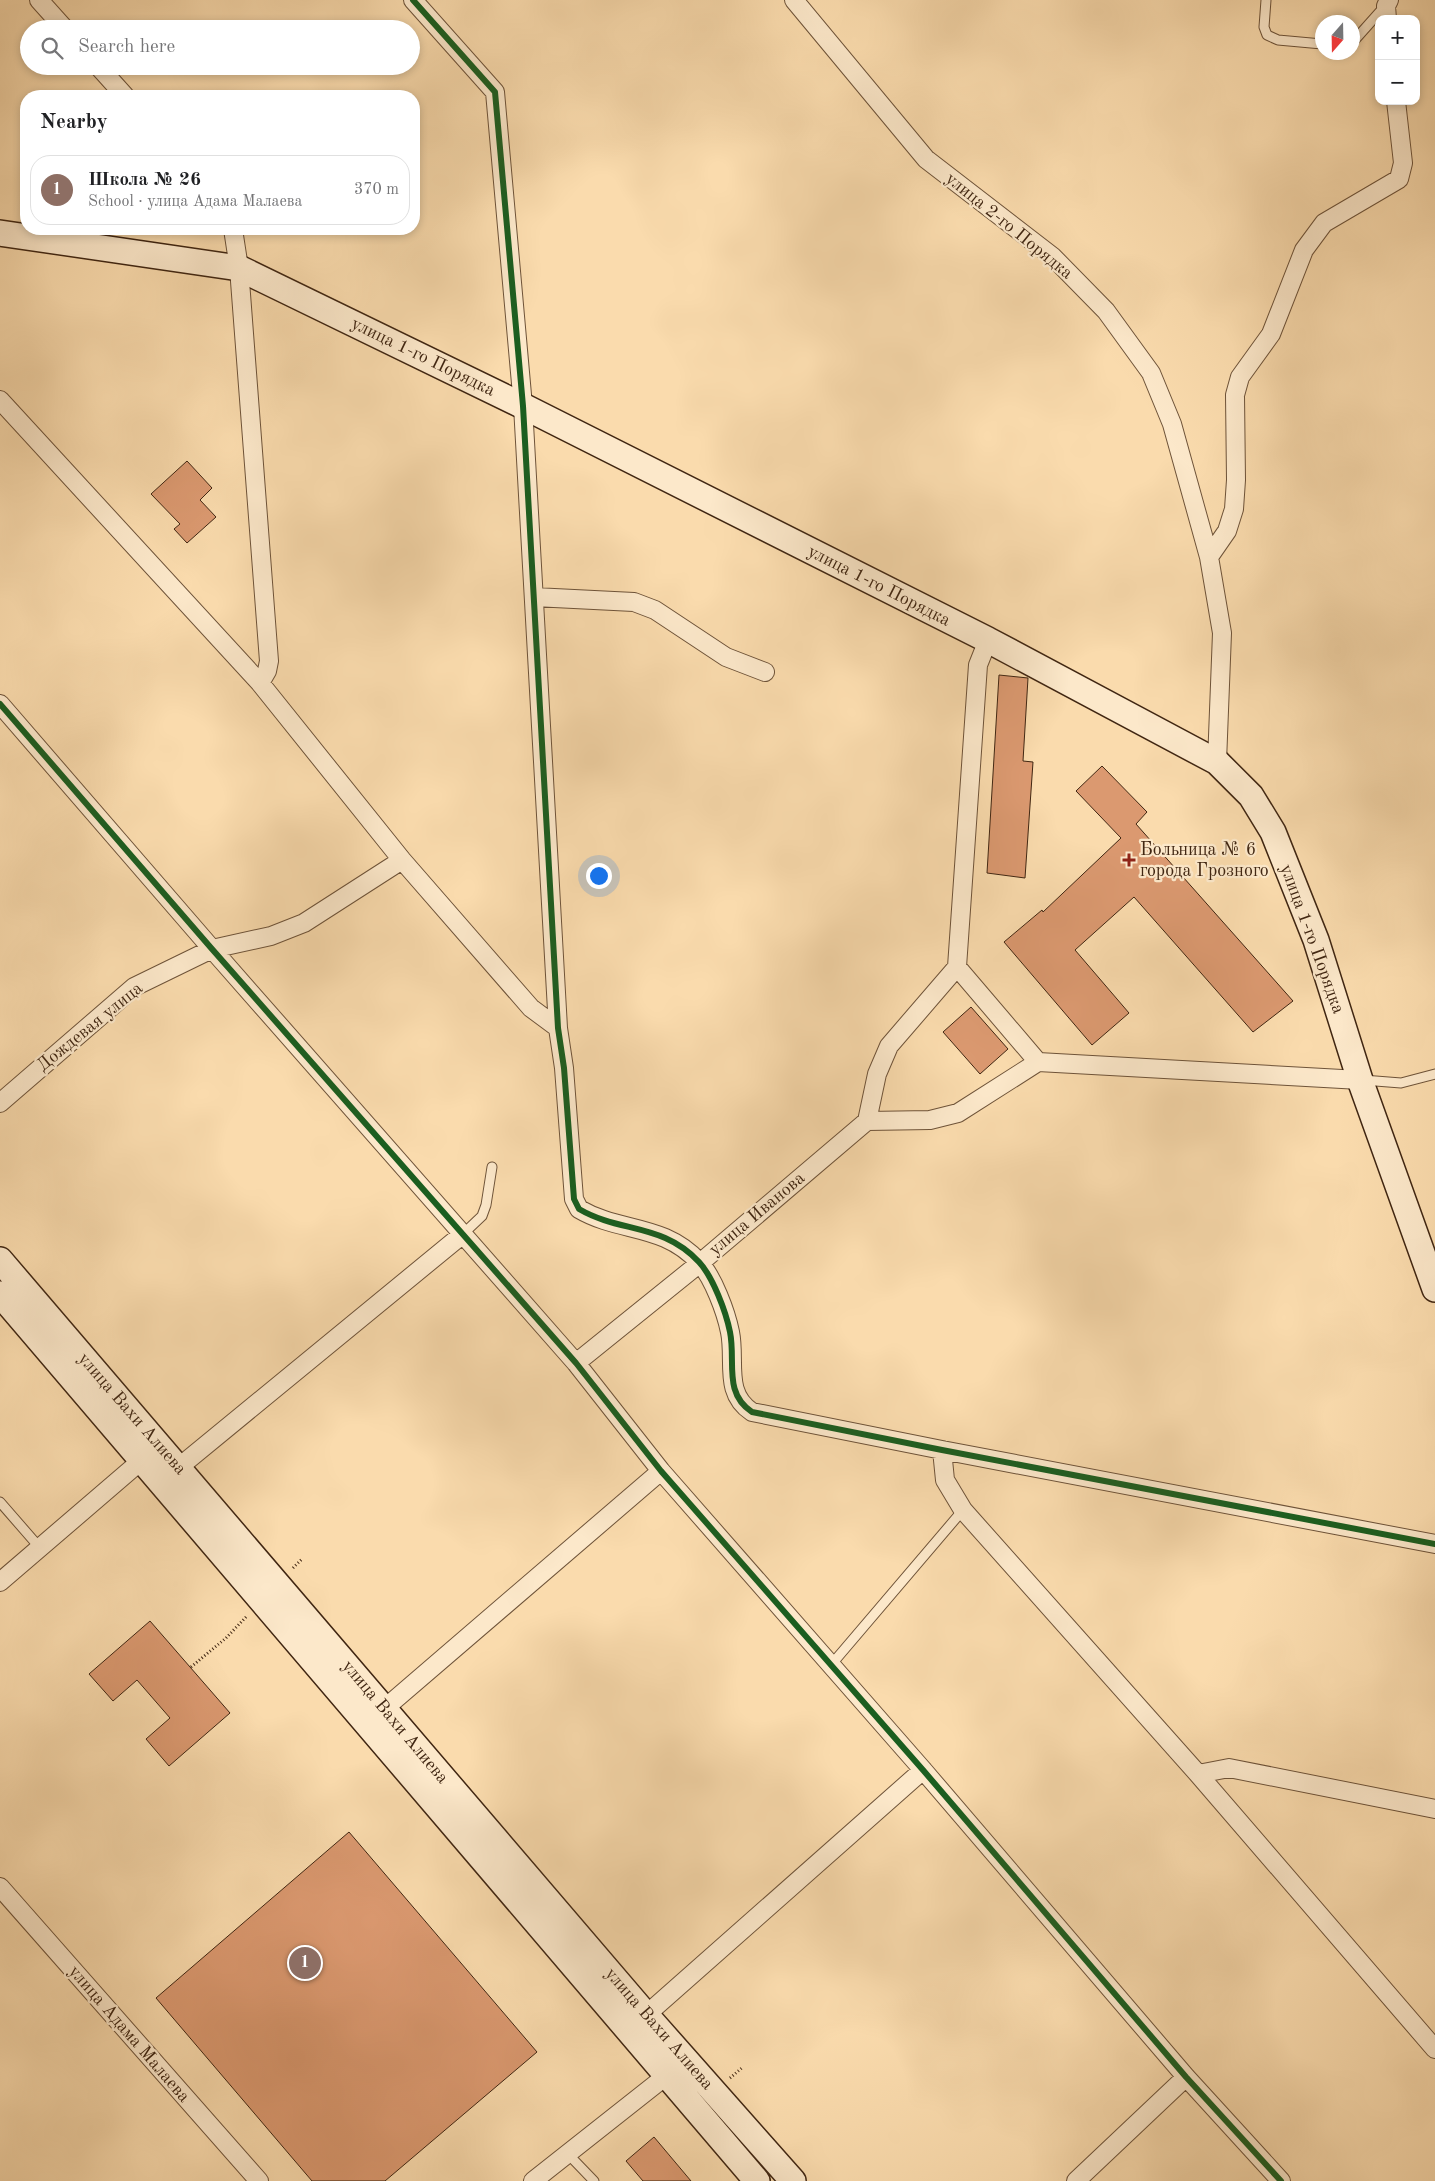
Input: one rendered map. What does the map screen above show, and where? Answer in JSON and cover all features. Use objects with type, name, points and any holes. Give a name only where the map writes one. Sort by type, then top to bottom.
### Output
[{"type":"main road","name":"улица 1-го Порядка","points":[[0,234],[239,268],[524,406],[988,640],[1217,762],[1251,796],[1272,832],[1316,940],[1360,1080],[1435,1289]]},
{"type":"main road","name":"улица Вахи Алиева","points":[[0,1260],[646,2014],[793,2181]]},
{"type":"main road","name":"улица Вахи Алиева","points":[[0,1294],[757,2181]]},
{"type":"street","points":[[39,0],[56,20]]},
{"type":"street","points":[[413,0],[495,92],[524,406],[558,1028],[564,1068],[574,1199],[579,1209],[605,1222],[645,1229],[669,1238],[700,1263],[717,1293],[730,1332],[734,1393],[742,1406],[752,1412],[1435,1544]]},
{"type":"street","name":"улица 2-го Порядка","points":[[794,0],[926,159],[1053,257],[1106,311],[1151,373],[1172,424],[1209,557],[1222,633],[1217,762]]},
{"type":"street","points":[[106,75],[120,90]]},
{"type":"street","points":[[1209,557],[1227,531],[1234,509],[1236,480],[1235,395],[1240,377],[1271,334],[1304,250],[1314,235],[1324,223],[1399,180],[1403,163],[1396,105]]},
{"type":"street","points":[[234,235],[239,268],[270,661],[268,671],[260,683]]},
{"type":"street","points":[[0,400],[260,683],[402,860],[530,1008],[558,1028]]},
{"type":"street","points":[[534,597],[634,602],[655,610],[726,657],[764,672]]},
{"type":"street","points":[[988,640],[978,665],[957,967],[889,1046],[877,1074],[867,1121],[930,1120],[958,1113],[1038,1062],[1360,1080]]},
{"type":"street","points":[[0,704],[212,949],[576,1363],[661,1471],[923,1770],[1186,2077],[1281,2181]]},
{"type":"street","name":"Дождевая улица","points":[[0,1103],[134,987],[212,949],[271,936],[304,923],[402,860]]},
{"type":"street","points":[[957,967],[1038,1062]]},
{"type":"street","name":"улица Иванова","points":[[576,1363],[700,1263],[867,1121]]},
{"type":"street","points":[[178,1468],[463,1234]]},
{"type":"street","points":[[942,1450],[945,1480],[963,1510],[1198,1774],[1435,2049]]},
{"type":"street","points":[[0,1582],[142,1460]]},
{"type":"street","points":[[384,1709],[661,1471]]},
{"type":"street","points":[[1198,1774],[1230,1768],[1435,1809]]},
{"type":"street","points":[[646,2014],[923,1770]]},
{"type":"street","name":"улица Адама Малаева","points":[[0,1887],[259,2181]]},
{"type":"street","points":[[533,2181],[666,2076]]},
{"type":"street","points":[[1084,2176],[1186,2077]]},
{"type":"lane","points":[[1266,0],[1264,27],[1267,35],[1278,40],[1315,43]]},
{"type":"lane","points":[[1360,35],[1387,8]]},
{"type":"lane","points":[[1360,1080],[1401,1083],[1435,1074]]},
{"type":"lane","points":[[463,1234],[482,1216],[486,1205],[492,1167]]},
{"type":"lane","points":[[0,1502],[40,1548]]},
{"type":"lane","points":[[831,1665],[963,1510]]},
{"type":"lane","points":[[567,2153],[594,2181]]},
{"type":"building","points":[[187,461],[212,488],[200,500],[216,517],[187,543],[174,529],[180,524],[151,494]]},
{"type":"building","points":[[999,675],[1028,678],[1023,761],[1033,762],[1025,878],[987,873]]},
{"type":"building","points":[[1102,766],[1147,812],[1136,824],[1293,1001],[1253,1032],[1134,897],[1075,950],[1129,1013],[1092,1045],[1004,942],[1042,910],[1043,912],[1121,838],[1076,791]]},
{"type":"building","points":[[971,1007],[1008,1049],[980,1074],[943,1032]]},
{"type":"building","points":[[150,1621],[230,1713],[169,1766],[146,1739],[170,1718],[137,1680],[113,1701],[89,1674]]},
{"type":"building","points":[[349,1832],[537,2052],[385,2181],[312,2181],[156,1998]]},
{"type":"building","points":[[654,2137],[691,2181],[643,2181],[626,2161]]},
{"type":"cycle path","points":[[413,0],[495,92],[523,406],[558,1028],[564,1068],[574,1199],[579,1209],[594,1217],[656,1234],[685,1250],[699,1262],[714,1285],[728,1324],[731,1343],[732,1376],[737,1396],[752,1412],[1435,1544]]},
{"type":"cycle path","points":[[0,704],[212,949],[576,1363],[661,1471],[923,1770],[1186,2077],[1281,2181]]},
{"type":"place","name":"Больница № 6 города Грозного","points":[[1129,860]]},
{"type":"place","name":"Школа № 26","points":[[305,1963]]}]
